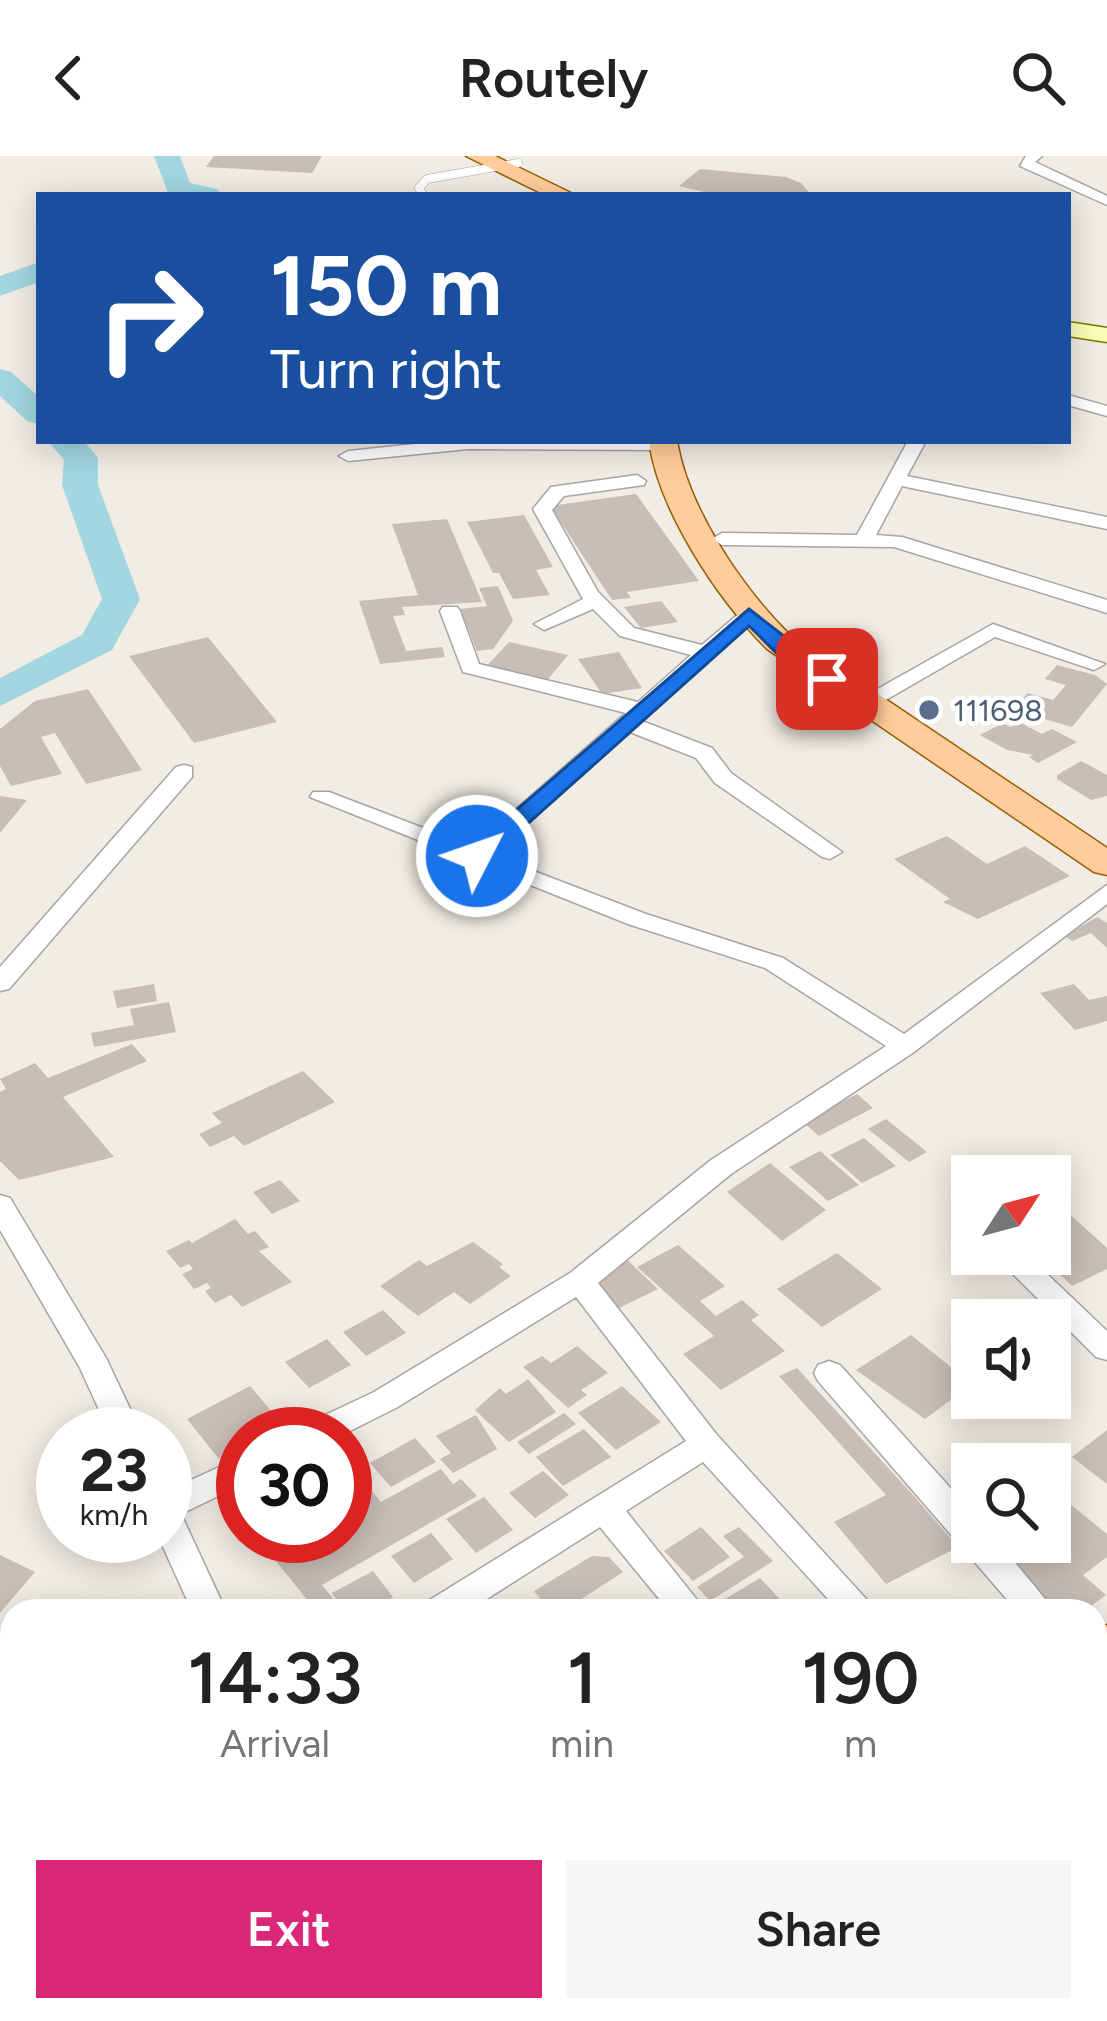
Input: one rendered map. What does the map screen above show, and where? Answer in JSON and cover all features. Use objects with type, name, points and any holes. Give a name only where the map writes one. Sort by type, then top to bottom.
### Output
[{"type":"main road","points":[[477,156],[508,162],[576,192]]},
{"type":"main road","points":[[508,162],[559,192]]},
{"type":"main road","points":[[668,444],[670,473],[709,556],[749,615],[796,658],[1107,865]]},
{"type":"main road","points":[[669,444],[772,617],[813,654],[1107,852]]},
{"type":"street","points":[[1025,158],[1102,195]]},
{"type":"street","points":[[1071,201],[1102,195]]},
{"type":"street","points":[[1071,329],[1106,334]]},
{"type":"street","points":[[1071,401],[1107,411]]},
{"type":"street","points":[[348,456],[468,444]]},
{"type":"street","points":[[866,537],[916,444]]},
{"type":"street","points":[[898,480],[1107,523]]},
{"type":"street","points":[[638,481],[577,485],[558,491],[542,509],[595,601],[627,632],[703,652]]},
{"type":"street","points":[[722,539],[866,537],[929,548],[1107,607]]},
{"type":"street","points":[[544,624],[595,601]]},
{"type":"street","points":[[450,611],[470,668],[634,717],[704,753],[722,778],[830,852]]},
{"type":"street","points":[[477,856],[749,615]]},
{"type":"street","points":[[877,696],[993,630],[1094,664]]},
{"type":"street","points":[[0,983],[184,772]]},
{"type":"street","points":[[321,796],[637,919],[774,963],[905,1046]]},
{"type":"street","points":[[371,1407],[580,1281],[721,1167],[905,1046],[1107,892]]},
{"type":"street","points":[[0,1204],[72,1325],[113,1407]]},
{"type":"street","points":[[1030,1275],[1107,1349]]},
{"type":"street","points":[[580,1281],[706,1444],[849,1599]]},
{"type":"street","points":[[829,1373],[951,1512]]},
{"type":"street","points":[[459,1599],[706,1444]]},
{"type":"street","points":[[604,1508],[679,1599]]},
{"type":"street","points":[[188,1563],[204,1599]]},
{"type":"street","points":[[996,1563],[1028,1599]]},
{"type":"lane","points":[[421,192],[419,188],[427,179],[508,162]]},
{"type":"building","points":[[214,156],[322,156],[312,173],[206,167]]},
{"type":"building","points":[[700,169],[786,177],[808,192],[704,192],[679,186]]},
{"type":"building","points":[[636,494],[699,581],[627,592],[631,598],[612,600],[550,506]]},
{"type":"building","points":[[524,515],[553,567],[536,570],[550,595],[513,599],[499,573],[493,573],[467,522]]},
{"type":"building","points":[[447,519],[482,602],[402,607],[405,615],[393,616],[406,651],[442,647],[445,657],[380,664],[359,601],[418,595],[392,524]]},
{"type":"building","points":[[498,586],[513,621],[493,649],[477,651],[460,609],[487,606],[479,588]]},
{"type":"building","points":[[661,601],[678,622],[641,628],[624,607]]},
{"type":"building","points":[[208,637],[277,722],[194,743],[129,656]]},
{"type":"building","points":[[509,642],[568,655],[545,683],[484,669]]},
{"type":"building","points":[[619,652],[642,688],[602,694],[578,659]]},
{"type":"building","points":[[1057,665],[1095,675],[1107,684],[1072,727],[1013,710],[1028,693],[1053,700],[1066,685],[1045,679]]},
{"type":"building","points":[[88,689],[142,770],[86,784],[55,733],[41,737],[62,774],[11,786],[0,766],[0,729],[35,701]]},
{"type":"building","points":[[1019,722],[1042,734],[1052,729],[1077,742],[1038,763],[1029,757],[1033,755],[1007,750],[980,735],[1003,723],[1010,727]]},
{"type":"building","points":[[1081,761],[1107,775],[1107,796],[1091,800],[1057,779]]},
{"type":"building","points":[[0,796],[27,800],[0,833]]},
{"type":"building","points":[[947,836],[987,864],[1025,846],[1070,876],[978,919],[943,902],[950,899],[894,859]]},
{"type":"building","points":[[1097,917],[1107,923],[1107,948],[1091,933],[1072,941],[1065,936]]},
{"type":"building","points":[[154,984],[157,1001],[117,1008],[113,991]]},
{"type":"building","points":[[1074,984],[1089,1000],[1107,996],[1107,1021],[1075,1030],[1040,993]]},
{"type":"building","points":[[169,1002],[176,1032],[94,1047],[91,1033],[134,1025],[130,1009]]},
{"type":"building","points":[[132,1044],[147,1061],[63,1097],[114,1157],[19,1180],[0,1161],[0,1092],[6,1089],[0,1079],[35,1063],[48,1078]]},
{"type":"building","points":[[303,1071],[335,1102],[244,1146],[234,1136],[210,1147],[199,1134],[222,1123],[212,1113]]},
{"type":"building","points":[[857,1094],[873,1108],[819,1136],[803,1122]]},
{"type":"building","points":[[886,1119],[927,1152],[909,1162],[868,1129]]},
{"type":"building","points":[[864,1138],[896,1166],[862,1183],[830,1155]]},
{"type":"building","points":[[820,1151],[859,1185],[828,1201],[789,1167]]},
{"type":"building","points":[[770,1163],[826,1210],[782,1241],[727,1192]]},
{"type":"building","points":[[280,1180],[300,1201],[272,1214],[253,1192]]},
{"type":"building","points":[[1071,1215],[1107,1248],[1107,1269],[1072,1286],[1061,1275],[1071,1275]]},
{"type":"building","points":[[235,1219],[248,1234],[255,1231],[269,1247],[259,1251],[292,1282],[242,1307],[231,1295],[215,1303],[205,1291],[211,1288],[207,1283],[194,1289],[182,1274],[193,1269],[189,1264],[180,1268],[166,1251],[189,1240],[192,1243]]},
{"type":"building","points":[[473,1242],[503,1264],[499,1267],[511,1276],[470,1304],[454,1292],[418,1316],[380,1286],[419,1260],[427,1266]]},
{"type":"building","points":[[678,1245],[725,1286],[700,1301],[716,1316],[742,1300],[759,1315],[751,1320],[785,1351],[721,1390],[683,1354],[714,1336],[637,1267]]},
{"type":"building","points":[[837,1253],[882,1289],[822,1327],[777,1289]]},
{"type":"building","points":[[625,1258],[658,1289],[611,1312],[589,1289]]},
{"type":"building","points":[[383,1310],[406,1333],[366,1356],[343,1332]]},
{"type":"building","points":[[911,1335],[951,1367],[951,1400],[925,1419],[856,1370]]},
{"type":"building","points":[[327,1339],[351,1365],[309,1388],[285,1362]]},
{"type":"building","points":[[577,1346],[608,1373],[581,1390],[587,1395],[568,1408],[523,1367],[542,1356],[551,1363]]},
{"type":"building","points":[[797,1368],[951,1539],[951,1551],[886,1584],[834,1522],[886,1495],[779,1376]]},
{"type":"building","points":[[528,1379],[556,1412],[509,1442],[475,1410],[500,1388],[506,1394]]},
{"type":"building","points":[[250,1386],[268,1407],[216,1407],[216,1455],[192,1425],[192,1416]]},
{"type":"building","points":[[622,1386],[661,1422],[616,1450],[578,1413]]},
{"type":"building","points":[[564,1413],[576,1424],[529,1454],[517,1442]]},
{"type":"building","points":[[476,1415],[497,1449],[453,1473],[440,1459],[451,1453],[436,1436]]},
{"type":"building","points":[[584,1429],[611,1457],[563,1486],[536,1457]]},
{"type":"building","points":[[1107,1430],[1107,1484],[1072,1457]]},
{"type":"building","points":[[415,1438],[436,1462],[391,1487],[372,1462]]},
{"type":"building","points":[[441,1469],[453,1484],[461,1479],[477,1496],[372,1556],[372,1491],[381,1502]]},
{"type":"building","points":[[543,1471],[569,1495],[535,1518],[509,1493]]},
{"type":"building","points":[[484,1497],[513,1530],[476,1553],[446,1519]]},
{"type":"building","points":[[1071,1505],[1107,1534],[1107,1557],[1083,1575],[1106,1595],[1100,1599],[1037,1599],[1009,1563],[1071,1563]]},
{"type":"building","points":[[701,1527],[730,1557],[693,1581],[664,1551]]},
{"type":"building","points":[[739,1527],[773,1561],[708,1599],[697,1587],[744,1557],[723,1536]]},
{"type":"building","points":[[431,1533],[453,1559],[414,1583],[391,1556]]},
{"type":"building","points":[[0,1555],[35,1572],[12,1599],[0,1599]]},
{"type":"building","points":[[592,1556],[609,1557],[623,1572],[581,1599],[540,1599],[534,1591]]},
{"type":"building","points":[[278,1563],[360,1563],[322,1585],[333,1599],[306,1599]]},
{"type":"building","points":[[373,1571],[393,1597],[336,1599],[332,1593]]},
{"type":"building","points":[[760,1578],[780,1599],[725,1599]]},
{"type":"waterway","points":[[167,156],[179,189],[193,192]]},
{"type":"waterway","points":[[0,287],[36,272]]},
{"type":"waterway","points":[[0,379],[36,411]]},
{"type":"waterway","points":[[0,694],[98,642],[121,599],[80,485],[81,458],[68,444]]},
{"type":"place","name":"111698","points":[[929,710]]},
{"type":"route","points":[[477,856],[749,615],[827,679]]}]
